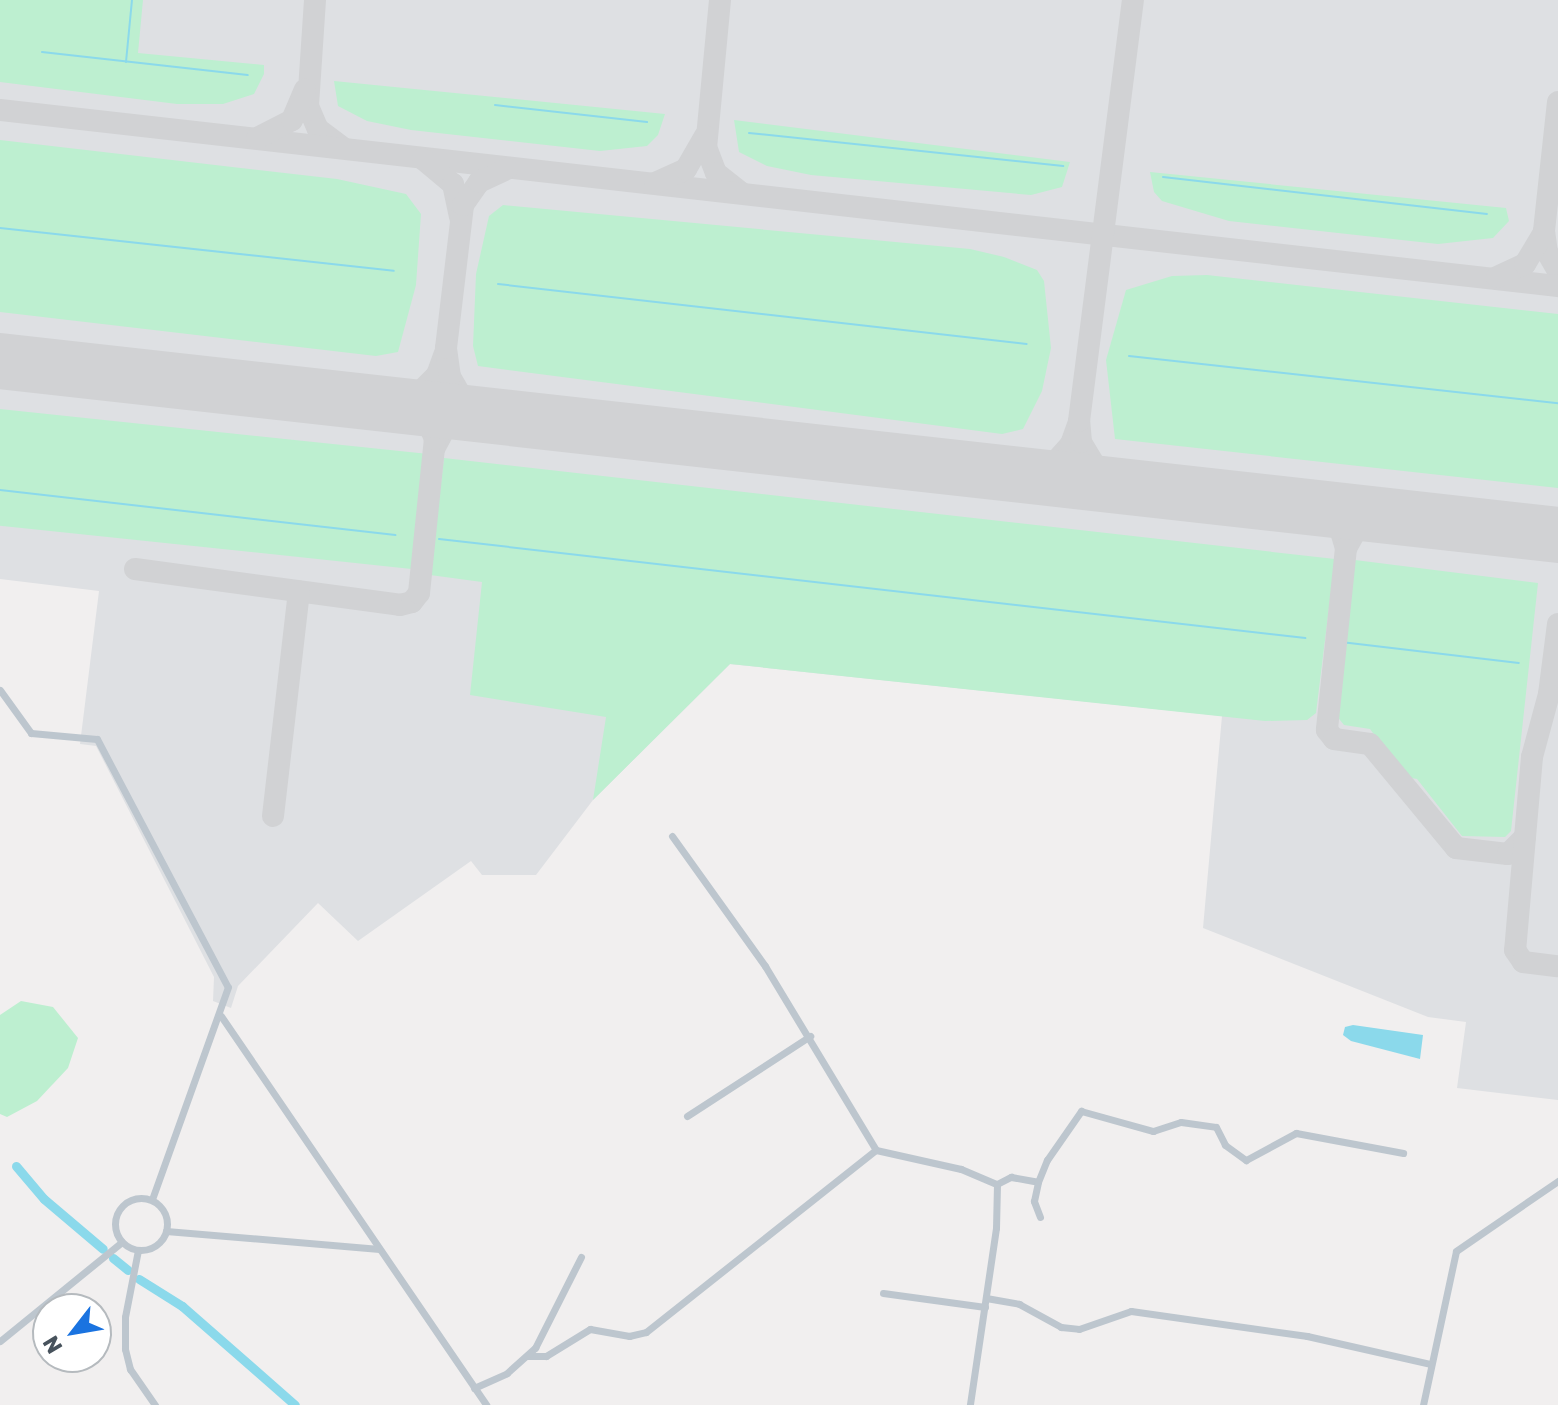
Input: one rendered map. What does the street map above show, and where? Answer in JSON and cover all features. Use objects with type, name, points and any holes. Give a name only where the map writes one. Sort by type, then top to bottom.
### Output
[{"type":"street","points":[[0,690],[31,733],[97,739],[228,987],[221,1016],[152,1199]]},
{"type":"street","points":[[672,836],[810,1036],[839,1095],[876,1150],[961,1169],[997,1184],[1011,1177],[1038,1182]]},
{"type":"street","points":[[221,1016],[486,1405]]},
{"type":"street","points":[[687,1116],[810,1036]]},
{"type":"street","points":[[1040,1217],[1034,1201],[1038,1182],[1047,1160],[1081,1111],[1110,1115],[1144,1130],[1181,1122],[1216,1127],[1225,1145],[1246,1160],[1296,1133],[1403,1153]]},
{"type":"street","points":[[527,1356],[546,1356],[590,1329],[629,1336],[646,1332],[876,1150]]},
{"type":"street","points":[[1423,1405],[1456,1251],[1558,1181]]},
{"type":"street","points":[[970,1405],[985,1307],[997,1184]]},
{"type":"street","points":[[134,1198],[152,1199],[166,1216],[166,1231],[159,1243],[138,1250],[122,1242],[114,1226],[119,1208],[134,1198]]},
{"type":"street","points":[[166,1231],[379,1249]]},
{"type":"street","points":[[0,1341],[122,1242]]},
{"type":"street","points":[[138,1250],[125,1317],[125,1349],[130,1369],[155,1405]]},
{"type":"street","points":[[474,1388],[527,1356],[551,1324],[581,1257]]},
{"type":"street","points":[[883,1293],[985,1307]]},
{"type":"street","points":[[986,1298],[1019,1304],[1061,1327],[1079,1329],[1131,1311],[1314,1337],[1430,1364]]},
{"type":"shaded area","points":[[0,0],[1558,0],[1558,1100],[1457,1088],[1466,1022],[1428,1017],[1203,928],[1222,716],[730,664],[593,800],[536,875],[482,875],[471,861],[358,941],[318,903],[238,986],[231,1008],[213,1001],[214,977],[96,746],[80,744],[99,591],[0,579]]},
{"type":"green space","points":[[0,0],[143,0],[138,53],[264,65],[264,74],[254,94],[223,104],[177,104],[0,82]]},
{"type":"green space","points":[[334,81],[665,114],[658,135],[647,146],[600,151],[411,130],[367,121],[338,106]]},
{"type":"green space","points":[[734,120],[1070,162],[1062,187],[1031,195],[811,175],[767,166],[739,152]]},
{"type":"green space","points":[[0,140],[337,179],[406,194],[421,214],[416,285],[398,352],[376,356],[0,312]]},
{"type":"green space","points":[[1150,172],[1506,208],[1509,221],[1493,238],[1438,244],[1229,221],[1162,201],[1154,192]]},
{"type":"green space","points":[[503,205],[970,249],[1004,257],[1037,270],[1044,281],[1051,348],[1042,391],[1023,429],[1002,434],[478,366],[473,346],[476,274],[489,216]]},
{"type":"green space","points":[[1207,275],[1558,314],[1558,488],[1115,439],[1106,360],[1126,290],[1172,276]]},
{"type":"green space","points":[[0,409],[424,454],[412,569],[0,526]]},
{"type":"green space","points":[[444,458],[1335,559],[1316,713],[1307,720],[1265,721],[730,664],[593,800],[606,717],[470,695],[482,582],[430,575]]},
{"type":"green space","points":[[1355,560],[1538,583],[1511,831],[1505,837],[1462,836],[1417,779],[1406,777],[1370,729],[1344,725],[1336,715]]},
{"type":"green space","points":[[21,1001],[53,1007],[78,1038],[68,1068],[37,1101],[7,1117],[0,1114],[0,1015]]},
{"type":"water","points":[[1353,1025],[1423,1035],[1420,1059],[1351,1041],[1343,1035],[1345,1027]]},
{"type":"waterway","points":[[126,62],[132,0]]},
{"type":"waterway","points":[[42,52],[248,75]]},
{"type":"waterway","points":[[495,105],[647,122]]},
{"type":"waterway","points":[[749,133],[1063,166]]},
{"type":"waterway","points":[[1163,177],[1487,214]]},
{"type":"waterway","points":[[0,228],[394,271]]},
{"type":"waterway","points":[[498,284],[1027,344]]},
{"type":"waterway","points":[[1129,356],[1558,403]]},
{"type":"waterway","points":[[0,490],[395,535]]},
{"type":"waterway","points":[[439,539],[1305,638]]},
{"type":"waterway","points":[[1341,642],[1519,663]]},
{"type":"waterway","points":[[16,1166],[44,1199],[103,1249]]},
{"type":"waterway","points":[[113,1258],[128,1270]]},
{"type":"waterway","points":[[139,1279],[182,1306],[295,1405]]},
{"type":"taxiway","points":[[315,0],[308,106],[318,129],[342,147]]},
{"type":"taxiway","points":[[720,0],[706,147],[716,173],[740,192]]},
{"type":"taxiway","points":[[1132,488],[1097,469],[1081,442],[1079,421],[1133,0]]},
{"type":"taxiway","points":[[257,138],[292,120],[305,90]]},
{"type":"taxiway","points":[[1558,102],[1544,231],[1547,252],[1558,271]]},
{"type":"taxiway","points":[[0,110],[1558,286]]},
{"type":"taxiway","points":[[655,183],[686,169],[705,136]]},
{"type":"taxiway","points":[[423,159],[453,184],[460,216]]},
{"type":"taxiway","points":[[494,416],[460,394],[450,377],[446,348],[463,205],[479,182],[507,169]]},
{"type":"taxiway","points":[[1497,277],[1525,264],[1544,232]]},
{"type":"taxiway","points":[[382,403],[420,392],[437,375],[445,353]]},
{"type":"taxiway","points":[[135,569],[400,605],[412,602],[419,593],[435,439],[425,416],[403,406]]},
{"type":"taxiway","points":[[435,447],[447,424],[470,414]]},
{"type":"taxiway","points":[[1007,474],[1033,473],[1055,462],[1071,444],[1079,422]]},
{"type":"taxiway","points":[[1315,509],[1338,522],[1346,548]]},
{"type":"taxiway","points":[[1386,516],[1359,525],[1346,548],[1327,730],[1334,739],[1370,744],[1456,848],[1508,854],[1525,837]]},
{"type":"taxiway","points":[[1531,533],[1558,550]]},
{"type":"taxiway","points":[[273,816],[299,592]]},
{"type":"taxiway","points":[[1558,624],[1549,694],[1532,757],[1515,950],[1523,962],[1558,966]]},
{"type":"runway","points":[[0,361],[1558,535]]}]
